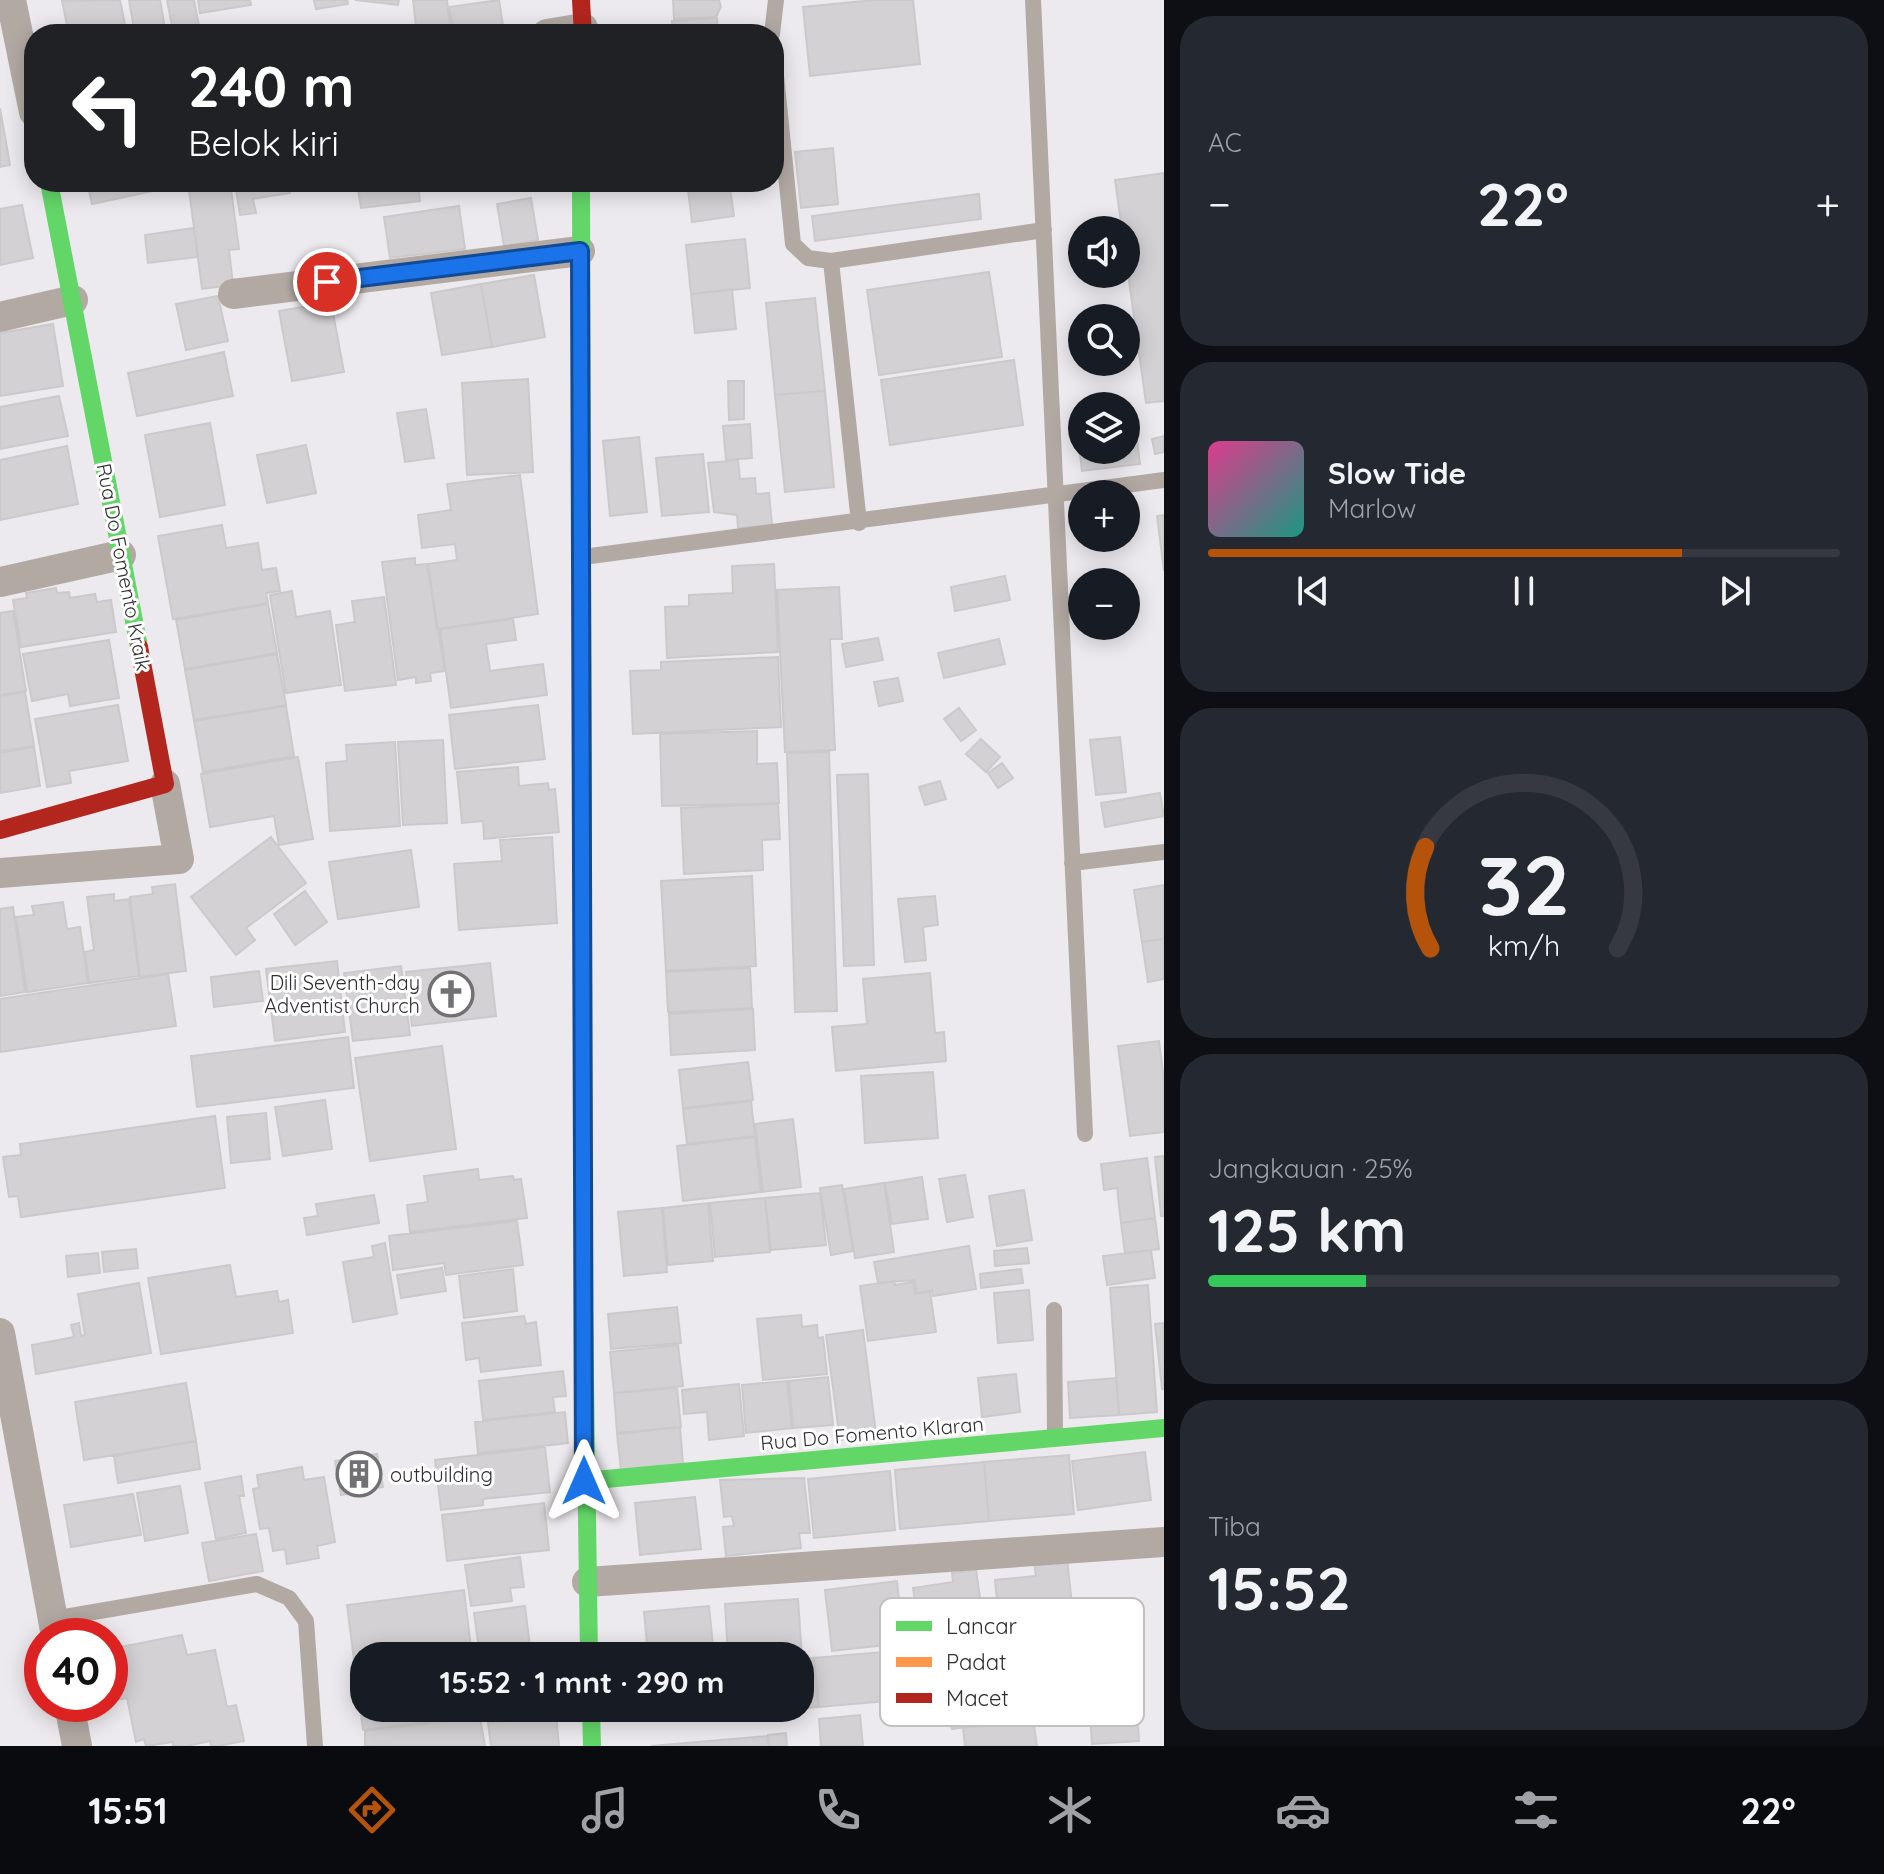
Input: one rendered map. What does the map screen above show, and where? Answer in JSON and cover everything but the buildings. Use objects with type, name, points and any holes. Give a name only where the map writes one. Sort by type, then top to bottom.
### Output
[{"type":"street","points":[[8,6],[24,71]]},
{"type":"street","name":"Rua Do Fomento Kraik","points":[[51,192],[165,784]]},
{"type":"street","points":[[581,192],[584,1481],[589,1642]]},
{"type":"street","points":[[233,294],[580,251]]},
{"type":"street","points":[[0,317],[73,300]]},
{"type":"street","points":[[0,582],[121,555]]},
{"type":"street","points":[[0,830],[165,784],[179,859],[0,873]]},
{"type":"street","points":[[0,1333],[53,1618]]},
{"type":"street","name":"Rua Do Fomento Klaran","points":[[584,1481],[1164,1428]]},
{"type":"street","points":[[587,1582],[1164,1542]]},
{"type":"street","points":[[72,1722],[77,1746]]},
{"type":"street","points":[[591,1722],[592,1746]]},
{"type":"lane","points":[[773,24],[776,0]]},
{"type":"lane","points":[[1033,0],[1053,496],[1085,1134]]},
{"type":"lane","points":[[784,154],[793,244],[808,258],[831,261],[1044,230]]},
{"type":"lane","points":[[831,261],[859,523]]},
{"type":"lane","points":[[581,557],[859,523],[1164,480]]},
{"type":"lane","points":[[1072,863],[1164,852]]},
{"type":"lane","points":[[1054,1310],[1055,1438]]},
{"type":"lane","points":[[101,1618],[257,1584],[289,1598],[306,1621],[315,1746]]},
{"type":"traffic: fast","points":[[51,192],[139,647]]},
{"type":"traffic: fast","points":[[581,192],[583,925]]},
{"type":"traffic: fast","points":[[583,1240],[589,1642]]},
{"type":"traffic: fast","points":[[584,1481],[1164,1428]]},
{"type":"traffic: fast","points":[[591,1722],[592,1746]]},
{"type":"traffic: slow","points":[[583,925],[583,1240]]},
{"type":"traffic: jam","points":[[581,0],[582,24]]},
{"type":"traffic: jam","points":[[0,830],[165,784],[139,647]]},
{"type":"place","name":"Dili Seventh-day Adventist Church","points":[[451,994]]},
{"type":"place","name":"outbuilding","points":[[359,1474]]},
{"type":"route","points":[[327,282],[580,251],[584,1481]]}]
